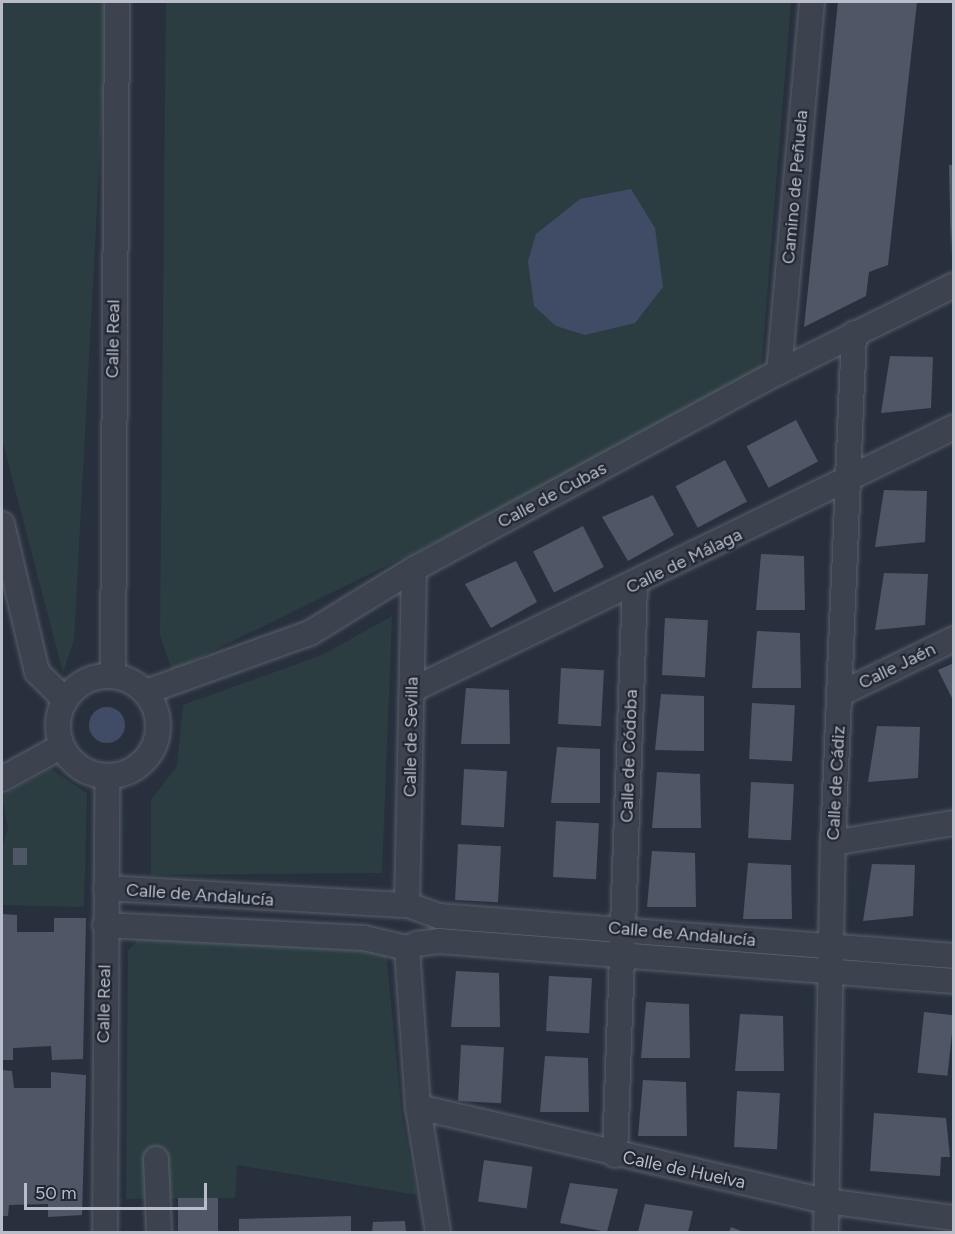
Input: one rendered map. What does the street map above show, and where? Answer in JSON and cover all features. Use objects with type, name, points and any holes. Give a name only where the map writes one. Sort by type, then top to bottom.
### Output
[{"type":"street","name":"Calle Real","points":[[113,676],[117,2]]},
{"type":"street","name":"Camino de Peñuela","points":[[779,372],[812,2]]},
{"type":"street","name":"Calle de Cubas","points":[[146,692],[310,633],[414,569],[779,372],[954,285]]},
{"type":"street","name":"Calle de Cádiz","points":[[826,1233],[833,843],[851,478],[854,333]]},
{"type":"street","name":"Calle de Málaga","points":[[412,690],[635,585],[954,427]]},
{"type":"street","points":[[2,524],[37,672],[65,700]]},
{"type":"street","name":"Calle de Sevilla","points":[[407,905],[414,569]]},
{"type":"street","name":"Calle de Códoba","points":[[615,1155],[635,585]]},
{"type":"street","name":"Calle Jaén","points":[[840,694],[954,639]]},
{"type":"street","points":[[113,676],[146,692],[158,719],[154,747],[135,769],[107,777],[85,771],[62,747],[57,731],[65,700],[86,681],[113,676]]},
{"type":"street","points":[[2,779],[62,747]]},
{"type":"street","name":"Calle Real","points":[[105,1233],[107,777]]},
{"type":"street","points":[[833,843],[954,823]]},
{"type":"street","name":"Calle de Andalucía","points":[[106,888],[407,905],[439,916],[623,928],[954,956]]},
{"type":"street","points":[[407,946],[384,928],[388,913],[407,905],[426,923],[407,946],[418,1107],[438,1233]]},
{"type":"street","name":"Calle de Andalucía","points":[[105,925],[364,938],[407,946],[439,941],[954,981]]},
{"type":"street","name":"Calle de Huelva","points":[[418,1107],[615,1155],[826,1201],[954,1218]]},
{"type":"street","points":[[156,1159],[159,1233]]},
{"type":"shaded area","points":[[2,2],[108,2],[74,640],[63,673],[2,439]]},
{"type":"shaded area","points":[[166,2],[791,2],[760,383],[172,671],[160,635]]},
{"type":"shaded area","points":[[392,616],[382,873],[151,875],[151,800],[177,766],[183,705],[322,655]]},
{"type":"shaded area","points":[[51,769],[87,793],[84,907],[2,905],[2,848],[8,828],[2,796]]},
{"type":"shaded area","points":[[139,938],[386,951],[402,1117],[417,1195],[237,1165],[235,1198],[126,1199],[128,951]]},
{"type":"water","points":[[631,189],[655,228],[663,287],[635,323],[585,335],[556,326],[534,306],[528,261],[536,234],[580,199]]},
{"type":"water","points":[[107,707],[119,713],[125,725],[119,737],[107,743],[95,737],[89,725],[95,713]]},
{"type":"building","points":[[838,2],[917,2],[888,265],[869,272],[866,296],[804,327]]},
{"type":"building","points":[[949,165],[954,165],[951,256]]},
{"type":"building","points":[[890,356],[933,357],[931,408],[881,413]]},
{"type":"building","points":[[796,420],[818,461],[769,488],[747,446]]},
{"type":"building","points":[[725,460],[747,501],[698,528],[676,486]]},
{"type":"building","points":[[884,490],[927,491],[925,542],[875,547]]},
{"type":"building","points":[[653,495],[674,535],[628,561],[602,517]]},
{"type":"building","points":[[583,526],[604,567],[554,592],[533,551]]},
{"type":"building","points":[[761,554],[804,556],[805,610],[756,610]]},
{"type":"building","points":[[516,561],[537,602],[491,628],[465,584]]},
{"type":"building","points":[[884,573],[928,574],[925,625],[875,630]]},
{"type":"building","points":[[665,618],[708,620],[705,677],[662,675]]},
{"type":"building","points":[[757,631],[800,633],[801,688],[752,688]]},
{"type":"building","points":[[954,663],[954,702],[938,670]]},
{"type":"building","points":[[561,668],[604,670],[601,726],[558,724]]},
{"type":"building","points":[[466,688],[509,690],[510,744],[461,744]]},
{"type":"building","points":[[661,694],[704,696],[704,751],[655,750]]},
{"type":"building","points":[[752,703],[795,705],[792,761],[749,759]]},
{"type":"building","points":[[877,726],[920,727],[918,778],[868,782]]},
{"type":"building","points":[[557,747],[600,749],[600,803],[551,803]]},
{"type":"building","points":[[464,769],[507,771],[504,827],[461,825]]},
{"type":"building","points":[[657,772],[700,774],[701,828],[652,828]]},
{"type":"building","points":[[751,782],[794,784],[791,840],[748,838]]},
{"type":"building","points":[[556,821],[599,823],[596,879],[553,877]]},
{"type":"building","points":[[458,844],[501,846],[498,902],[455,900]]},
{"type":"building","points":[[13,848],[27,848],[27,865],[13,865]]},
{"type":"building","points":[[652,851],[695,853],[696,907],[647,907]]},
{"type":"building","points":[[748,863],[791,865],[792,919],[743,919]]},
{"type":"building","points":[[872,864],[915,865],[913,916],[863,921]]},
{"type":"building","points":[[2,914],[17,915],[17,932],[54,932],[54,918],[86,918],[83,1059],[52,1060],[51,1046],[13,1048],[13,1060],[2,1060]]},
{"type":"building","points":[[456,971],[499,973],[500,1027],[451,1027]]},
{"type":"building","points":[[549,976],[592,978],[589,1033],[546,1031]]},
{"type":"building","points":[[646,1002],[689,1004],[690,1058],[641,1058]]},
{"type":"building","points":[[924,1012],[954,1015],[947,1076],[918,1073]]},
{"type":"building","points":[[740,1014],[783,1016],[784,1071],[735,1071]]},
{"type":"building","points":[[461,1045],[504,1047],[501,1103],[458,1101]]},
{"type":"building","points":[[545,1056],[588,1058],[589,1112],[540,1112]]},
{"type":"building","points":[[2,1070],[12,1071],[14,1088],[51,1088],[51,1072],[86,1075],[82,1215],[48,1217],[48,1204],[9,1205],[8,1216],[2,1216]]},
{"type":"building","points":[[643,1080],[686,1082],[687,1136],[638,1136]]},
{"type":"building","points":[[737,1091],[780,1093],[777,1149],[734,1147]]},
{"type":"building","points":[[874,1113],[946,1118],[950,1157],[941,1157],[940,1176],[870,1171]]},
{"type":"building","points":[[484,1160],[533,1167],[527,1208],[478,1202]]},
{"type":"building","points":[[570,1183],[618,1189],[607,1232],[560,1223]]},
{"type":"building","points":[[178,1198],[218,1198],[218,1232],[178,1232]]},
{"type":"building","points":[[645,1204],[693,1211],[688,1232],[638,1232]]},
{"type":"building","points":[[351,1216],[351,1232],[239,1232],[239,1219]]},
{"type":"building","points":[[405,1221],[406,1232],[372,1232],[373,1222]]},
{"type":"building","points":[[731,1227],[744,1232],[729,1232]]}]
